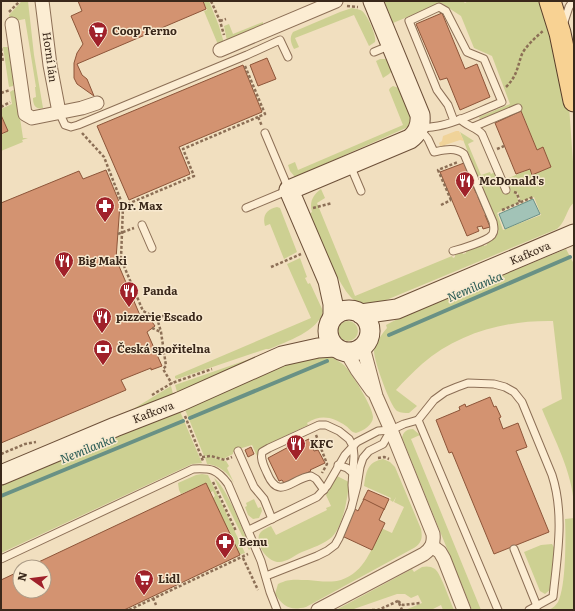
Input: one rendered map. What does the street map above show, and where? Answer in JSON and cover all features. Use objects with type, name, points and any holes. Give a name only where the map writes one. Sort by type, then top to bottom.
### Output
[{"type":"main road","points":[[550,1],[566,13],[574,101]]},
{"type":"street","name":"Horní lán","points":[[42,1],[50,65],[59,112]]},
{"type":"street","points":[[220,50],[340,4]]},
{"type":"street","points":[[354,345],[328,338],[333,304],[328,281],[289,190],[410,139],[415,135],[419,128],[421,121],[420,115],[391,45],[367,4]]},
{"type":"street","points":[[9,19],[25,114],[32,118],[97,103]]},
{"type":"street","name":"Kafkova","points":[[282,356],[344,310],[357,312],[397,308],[574,234]]},
{"type":"street","points":[[328,281],[368,323],[354,345],[357,370],[376,396]]},
{"type":"street","name":"Kafkova","points":[[1,475],[179,402],[282,356],[318,348],[354,345],[397,308]]},
{"type":"street","points":[[318,610],[424,554],[432,546],[434,540],[433,534],[391,430],[354,345]]},
{"type":"street","points":[[432,546],[440,552],[444,559],[464,610]]},
{"type":"lane","points":[[419,128],[438,126],[457,120],[502,102],[484,60],[467,52],[446,12],[439,7],[409,21],[437,90],[457,120],[482,134],[506,190]]},
{"type":"lane","points":[[59,112],[65,124],[71,127],[78,125],[247,56],[280,40],[288,57]]},
{"type":"lane","points":[[374,52],[391,45]]},
{"type":"lane","points":[[473,128],[518,108]]},
{"type":"lane","points":[[419,128],[428,139],[434,152],[452,149],[464,154],[494,226],[494,232],[490,237],[453,251]]},
{"type":"lane","points":[[246,208],[289,190],[266,133]]},
{"type":"lane","points":[[350,164],[361,191]]},
{"type":"lane","points":[[142,225],[152,248]]},
{"type":"lane","points":[[249,530],[314,499],[324,490],[338,465],[353,446],[378,431],[391,430],[418,420],[434,400],[445,392],[457,386],[468,384],[488,383],[505,387],[514,392],[522,402],[556,486],[559,524],[553,597],[529,610]]},
{"type":"lane","points":[[418,420],[498,610]]},
{"type":"lane","points":[[324,490],[316,479],[311,476],[283,488],[276,486],[270,481],[262,462],[262,452],[322,425],[330,426],[349,439],[353,446],[353,498]]},
{"type":"lane","points":[[266,576],[316,556],[335,545],[348,517],[363,458],[369,451],[383,444],[391,430]]},
{"type":"lane","points":[[238,453],[254,487],[264,499],[272,519]]},
{"type":"lane","points":[[338,465],[347,468],[353,473]]},
{"type":"lane","points":[[1,559],[193,469],[206,468],[214,470],[222,475],[228,484],[261,560],[277,610]]},
{"type":"lane","points":[[514,549],[537,606]]},
{"type":"path","points":[[9,19],[20,1]]},
{"type":"path","points":[[211,1],[220,21],[226,19]]},
{"type":"path","points":[[340,4],[349,6],[367,4]]},
{"type":"path","points":[[498,94],[513,80],[518,70],[523,53],[543,30],[566,13]]},
{"type":"path","points":[[123,206],[194,176],[183,149],[265,114],[262,101],[244,63]]},
{"type":"path","points":[[1,93],[8,90]]},
{"type":"path","points":[[1,107],[10,103]]},
{"type":"path","points":[[258,117],[266,133]]},
{"type":"path","points":[[78,125],[80,131],[104,158],[123,206],[121,259],[143,311],[157,318],[161,332],[166,366],[163,369],[173,386]]},
{"type":"path","points":[[440,205],[451,200],[438,170],[460,161],[463,162]]},
{"type":"path","points":[[517,193],[520,202]]},
{"type":"path","points":[[502,210],[533,197]]},
{"type":"path","points":[[309,210],[332,203]]},
{"type":"path","points":[[118,234],[142,225]]},
{"type":"path","points":[[271,267],[301,254]]},
{"type":"path","points":[[152,321],[166,315]]},
{"type":"path","points":[[152,328],[161,332]]},
{"type":"path","points":[[184,414],[204,463]]},
{"type":"path","points":[[314,431],[327,464],[324,468]]},
{"type":"path","points":[[202,457],[211,456],[225,460],[238,453]]},
{"type":"path","points":[[210,476],[237,533]]},
{"type":"path","points":[[129,610],[243,558],[247,555],[244,548]]},
{"type":"path","points":[[243,558],[258,590]]},
{"type":"path","points":[[153,598],[156,605]]},
{"type":"path","points":[[398,602],[402,610]]},
{"type":"path","points":[[372,610],[378,610],[398,602],[404,605],[420,603]]},
{"type":"green space","points":[[22,1],[28,1],[34,55],[43,108],[36,107],[33,102],[33,98],[36,97],[36,87],[25,19],[10,22],[9,15]]},
{"type":"green space","points":[[203,1],[209,1],[219,26],[224,43],[219,47],[204,11],[207,10]]},
{"type":"green space","points":[[384,1],[463,1],[465,3],[468,1],[542,1],[569,106],[574,176],[574,203],[557,229],[379,303],[365,304],[354,300],[346,291],[334,271],[332,272],[309,214],[312,212],[312,199],[321,189],[325,198],[317,203],[355,296],[452,256],[453,258],[455,255],[462,252],[463,254],[466,253],[466,251],[484,243],[484,246],[487,245],[486,242],[497,235],[497,225],[460,132],[474,141],[468,144],[481,175],[495,172],[504,194],[511,191],[506,179],[530,169],[532,175],[551,167],[543,148],[537,150],[519,105],[480,119],[479,117],[510,104],[492,56],[474,48],[461,16],[441,3],[393,23]],"holes":[[[517,192],[521,201],[534,197],[541,215],[503,230],[497,213],[519,202]]]},
{"type":"green space","points":[[352,8],[359,9],[366,15],[373,32],[375,42],[369,46],[354,15],[295,38],[299,47],[294,49],[291,40],[293,32]]},
{"type":"green space","points":[[263,22],[263,25],[227,41],[224,26],[229,24],[233,34]]},
{"type":"green space","points":[[3,47],[8,47],[14,83],[13,86],[9,87]]},
{"type":"green space","points":[[380,59],[389,60],[392,71],[383,78],[376,61]]},
{"type":"green space","points":[[393,86],[399,88],[410,111],[410,122],[408,127],[295,177],[290,171],[288,165],[295,162],[298,170],[403,125],[389,90]]},
{"type":"green space","points":[[13,90],[16,91],[23,138],[28,138],[22,140],[23,142],[1,151],[1,135],[8,131],[1,115],[1,109],[12,104],[10,92]]},
{"type":"green space","points":[[277,207],[280,208],[297,252],[284,259],[270,224],[265,226],[264,222],[266,213],[270,209]]},
{"type":"green space","points":[[566,249],[574,264],[574,505],[573,492],[566,468],[542,409],[562,399],[553,321],[518,323],[483,330],[451,344],[436,353],[419,367],[396,390],[417,406],[409,413],[398,412],[394,407],[382,382],[374,355],[374,350],[378,341],[387,328],[386,325],[403,316]]},
{"type":"green space","points":[[300,258],[307,277],[305,278],[308,284],[310,283],[323,311],[320,318],[309,330],[269,349],[177,379],[175,378],[175,376],[311,318],[287,264]]},
{"type":"green space","points":[[348,321],[355,324],[358,331],[355,338],[348,341],[341,338],[338,331],[341,324]]},
{"type":"green space","points":[[267,353],[178,395],[175,385]]},
{"type":"green space","points":[[328,355],[344,365],[366,398],[373,417],[373,420],[367,427],[356,433],[336,420],[317,418],[307,423],[308,425],[264,446],[257,456],[252,445],[233,452],[233,454],[225,459],[204,456],[184,407],[294,360]]},
{"type":"green space","points":[[171,386],[173,394],[129,413],[130,411]]},
{"type":"green space","points":[[179,409],[202,463],[192,464],[1,553],[1,485]]},
{"type":"green space","points":[[413,429],[420,435],[411,439],[481,610],[472,610],[402,438],[406,431]]},
{"type":"green space","points":[[205,457],[226,461],[229,466],[227,468],[234,483],[223,470],[207,464]]},
{"type":"green space","points":[[383,459],[390,462],[395,467],[421,529],[422,536],[419,543],[412,549],[306,607],[288,607],[281,602],[275,594],[278,584],[293,580],[329,582],[341,580],[356,571],[362,565],[371,551],[381,528],[392,533],[404,507],[394,502],[396,497],[393,502],[390,500],[391,498],[364,486],[370,465]]},
{"type":"green space","points":[[202,474],[208,475],[245,553],[239,555],[213,498],[215,496],[213,491],[210,493],[206,483],[181,494],[178,483]]},
{"type":"green space","points":[[337,476],[349,482],[342,519],[332,537],[322,544],[285,561],[275,561],[267,556],[259,544],[259,535],[261,532],[271,526],[276,535],[327,510],[326,508],[331,506],[326,495]]},
{"type":"green space","points":[[214,478],[224,490],[235,511],[248,542],[249,550]]},
{"type":"green space","points":[[254,499],[258,508],[261,507],[262,511],[259,518],[253,519],[248,515],[245,507],[247,506],[246,503]]},
{"type":"green space","points":[[574,518],[574,610],[549,610],[558,602],[563,585],[565,519]]},
{"type":"green space","points":[[552,544],[555,549],[551,589],[545,594],[540,591],[524,552],[541,545]]},
{"type":"green space","points":[[427,566],[435,569],[443,582],[454,610],[443,610],[441,605],[431,610],[405,610],[422,603],[418,595],[411,598],[405,594],[397,594],[351,610],[336,610],[412,569],[414,572]]},
{"type":"sand","points":[[459,131],[464,141],[460,140],[445,145],[444,147],[440,146],[439,143],[442,141],[443,136]]},
{"type":"water","points":[[533,199],[540,214],[505,229],[499,214]]},
{"type":"building","name":"Coop Terno","points":[[78,1],[203,1],[206,9],[77,64],[82,75],[87,79],[94,96],[77,84],[74,78],[74,63],[77,53],[83,44],[71,16],[82,11]]},
{"type":"building","points":[[442,13],[465,69],[477,64],[490,97],[460,110],[447,78],[440,80],[416,24]]},
{"type":"building","points":[[267,58],[276,79],[258,86],[250,65]]},
{"type":"building","points":[[243,65],[262,112],[179,147],[190,174],[129,200],[97,126]]},
{"type":"building","points":[[521,111],[537,150],[543,147],[551,167],[532,175],[530,169],[516,174],[495,123]]},
{"type":"building","points":[[1,115],[8,131],[1,134]]},
{"type":"building","name":"McDonald's","points":[[464,163],[484,211],[485,210],[487,214],[485,215],[490,227],[483,229],[482,226],[477,227],[479,231],[467,236],[440,172]]},
{"type":"building","points":[[106,170],[120,204],[116,259],[142,320],[147,315],[155,326],[147,332],[162,366],[151,370],[151,368],[121,380],[126,390],[1,443],[1,203],[79,171],[83,179]]},
{"type":"building","points":[[490,397],[494,407],[496,406],[501,417],[499,418],[503,429],[518,423],[527,447],[516,451],[549,532],[494,554],[452,452],[449,453],[436,420],[460,410],[459,407],[465,404],[466,407]]},
{"type":"building","name":"KFC","points":[[309,439],[314,451],[318,450],[325,463],[284,483],[282,480],[279,481],[268,458],[294,444],[295,445]]},
{"type":"building","points":[[251,447],[254,454],[248,457],[245,450]]},
{"type":"building","points":[[206,483],[240,555],[124,610],[1,610],[1,580],[12,575],[12,599],[52,599],[52,559],[45,559]]},
{"type":"building","points":[[368,490],[389,499],[384,510],[363,500]]},
{"type":"building","points":[[364,499],[384,509],[379,520],[385,523],[372,550],[342,536],[355,509],[358,511]]},
{"type":"waterway","name":"Nemilanka","points":[[389,335],[570,257]]},
{"type":"waterway","name":"Nemilanka","points":[[190,418],[327,361]]},
{"type":"waterway","name":"Nemilanka","points":[[1,496],[183,421]]},
{"type":"place","name":"Coop Terno","points":[[98,48]]},
{"type":"place","name":"McDonald's","points":[[465,198]]},
{"type":"place","name":"Dr. Max","points":[[105,223]]},
{"type":"place","name":"Big Maki","points":[[64,278]]},
{"type":"place","name":"Panda","points":[[129,308]]},
{"type":"place","name":"pizzerie Escado","points":[[102,334]]},
{"type":"place","name":"Česká spořitelna","points":[[103,366]]},
{"type":"place","name":"KFC","points":[[296,461]]},
{"type":"place","name":"Benu","points":[[225,559]]},
{"type":"place","name":"Lidl","points":[[144,596]]}]
